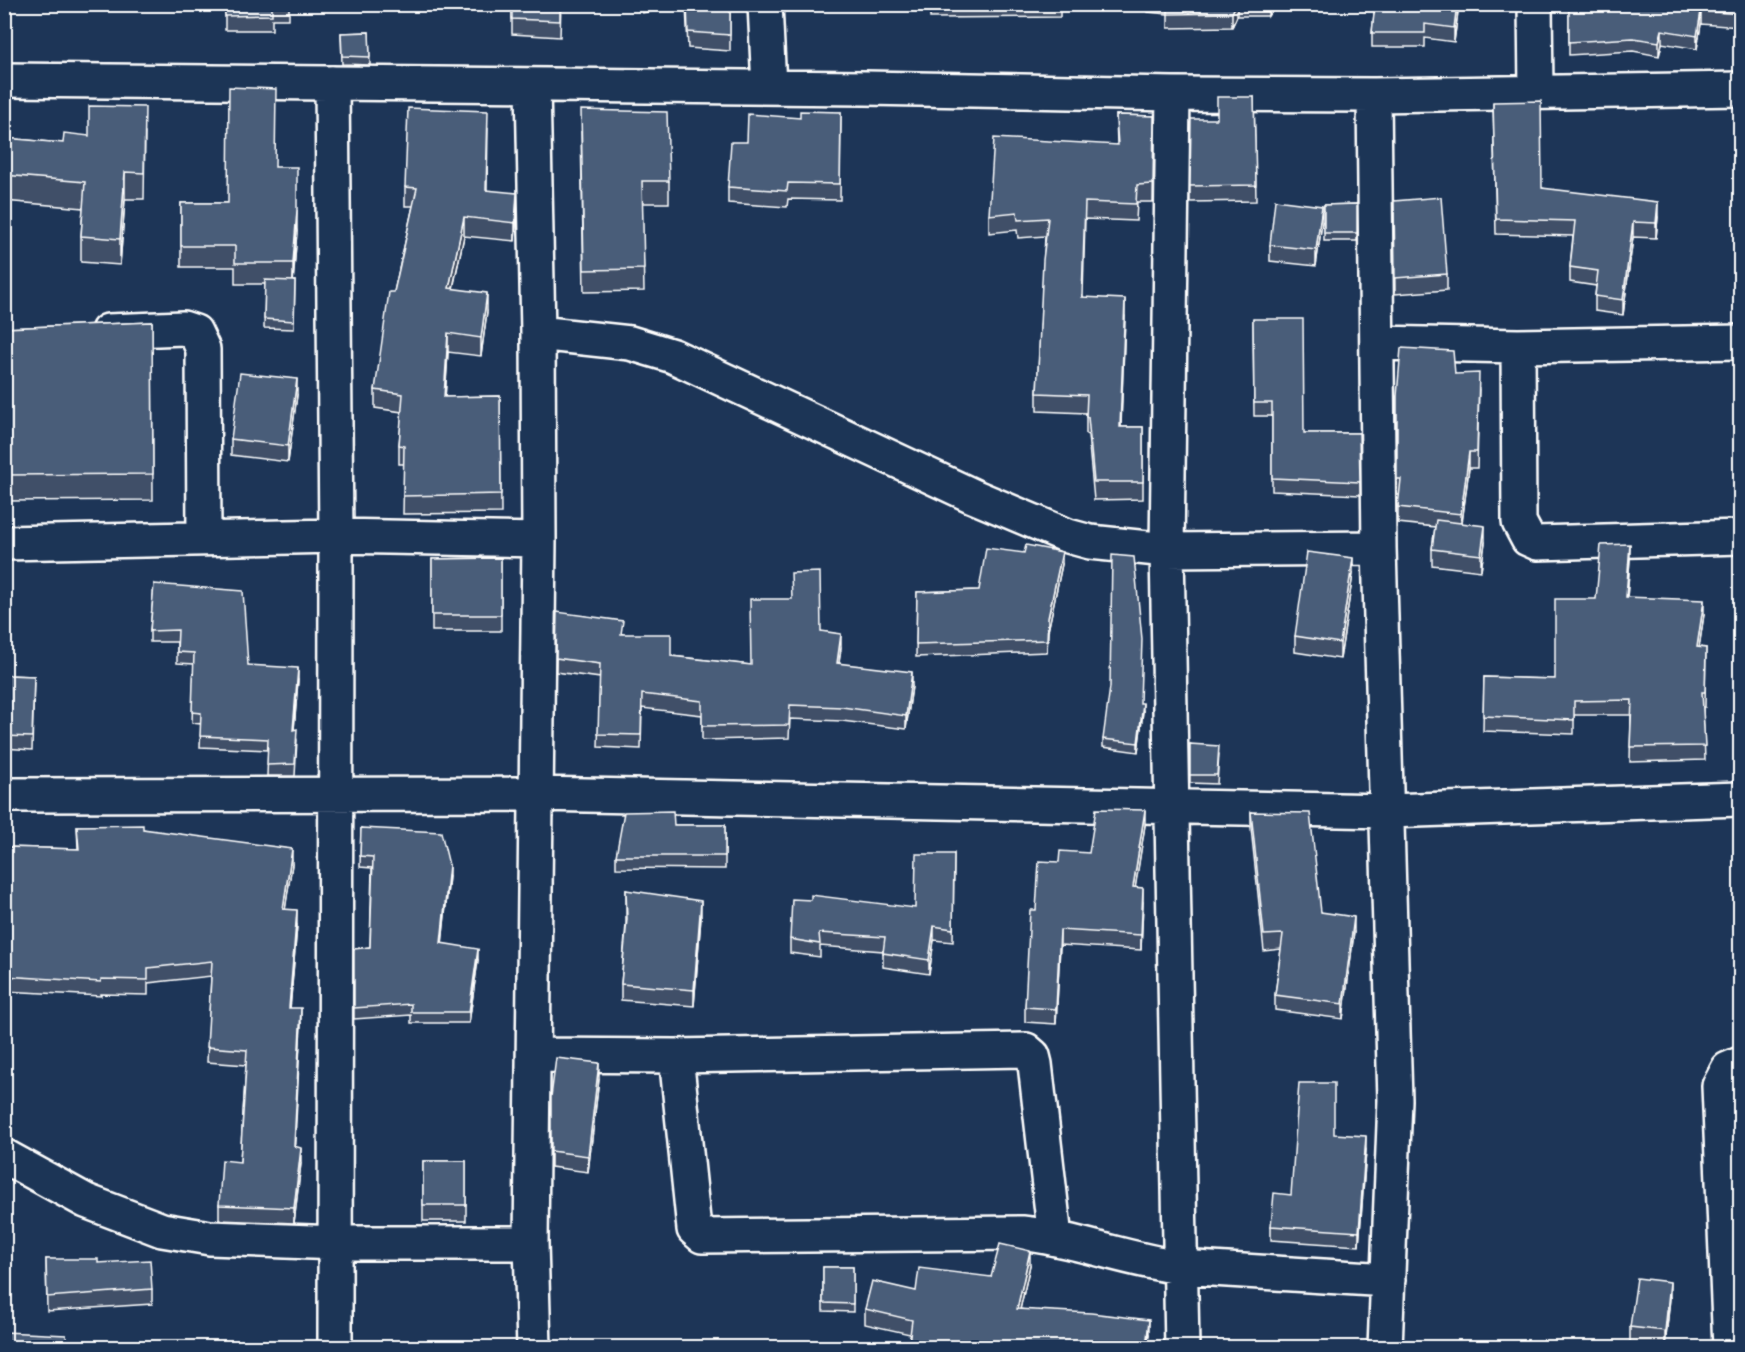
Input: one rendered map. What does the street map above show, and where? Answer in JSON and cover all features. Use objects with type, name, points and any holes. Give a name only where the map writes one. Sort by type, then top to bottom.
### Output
[{"type":"street","points":[[765,4],[769,87]]},
{"type":"street","points":[[1535,4],[1536,91]]},
{"type":"street","points":[[4,80],[769,87],[1173,94],[1374,95],[1740,89]]},
{"type":"street","points":[[332,83],[336,536],[337,1243],[335,1347]]},
{"type":"street","points":[[533,85],[538,333],[531,1243],[534,1347]]},
{"type":"street","points":[[1173,94],[1167,550],[1174,807],[1182,1347]]},
{"type":"street","points":[[1374,95],[1378,548],[1388,811],[1395,1100],[1385,1347]]},
{"type":"street","points":[[76,333],[183,328],[195,332],[203,349],[204,537]]},
{"type":"street","points":[[538,333],[630,343],[673,356],[973,496],[1068,536],[1116,547],[1167,550],[1378,548]]},
{"type":"street","points":[[1377,343],[1518,346],[1740,342]]},
{"type":"street","points":[[1518,346],[1519,522],[1528,539],[1537,543],[1740,537]]},
{"type":"street","points":[[4,543],[336,536],[538,540]]},
{"type":"street","points":[[4,795],[536,794],[1388,811],[1740,799]]},
{"type":"street","points":[[534,1055],[676,1056],[1026,1050],[1033,1056],[1035,1064],[1055,1238]]},
{"type":"street","points":[[676,1056],[694,1229],[702,1236],[1022,1233],[1055,1238],[1118,1256],[1180,1267],[1388,1280]]},
{"type":"street","points":[[1730,1347],[1719,1086],[1728,1069],[1740,1064]]},
{"type":"street","points":[[4,1155],[86,1201],[162,1230],[210,1238],[337,1243],[531,1243]]},
{"type":"building","points":[[225,4],[272,4],[272,15],[225,16]]},
{"type":"building","points":[[512,4],[560,4],[560,21],[512,19]]},
{"type":"building","points":[[687,4],[730,4],[730,35],[688,32]]},
{"type":"building","points":[[1168,4],[1236,4],[1232,13],[1168,14]]},
{"type":"building","points":[[1375,4],[1457,4],[1454,28],[1425,24],[1425,33],[1372,33]]},
{"type":"building","points":[[1569,4],[1740,4],[1740,14],[1701,11],[1697,36],[1662,30],[1659,42],[1633,38],[1569,42]]},
{"type":"building","points":[[369,32],[370,57],[342,56],[341,33]]},
{"type":"building","points":[[229,87],[276,89],[275,167],[297,167],[293,263],[235,263],[235,246],[181,246],[181,203],[228,203]]},
{"type":"building","points":[[1217,97],[1254,97],[1256,185],[1190,186],[1191,119],[1217,119]]},
{"type":"building","points":[[1541,101],[1542,188],[1658,202],[1656,223],[1633,222],[1623,300],[1595,296],[1598,271],[1570,267],[1575,221],[1496,219],[1493,102]]},
{"type":"building","points":[[89,106],[145,107],[144,173],[125,172],[120,239],[81,236],[85,182],[4,175],[4,138],[63,143],[64,133],[89,136]]},
{"type":"building","points":[[408,108],[488,111],[486,190],[517,193],[515,223],[464,217],[449,288],[487,293],[481,338],[448,333],[444,397],[500,396],[501,494],[403,496],[404,446],[399,445],[403,394],[375,390],[389,292],[394,292],[417,188],[405,187]]},
{"type":"building","points":[[581,110],[667,112],[669,181],[642,181],[644,269],[584,270]]},
{"type":"building","points":[[800,111],[841,112],[840,184],[788,183],[787,191],[728,187],[731,142],[747,142],[748,114],[800,118]]},
{"type":"building","points":[[1116,115],[1154,116],[1153,184],[1137,185],[1136,204],[1085,202],[1082,297],[1125,299],[1120,427],[1143,427],[1143,482],[1094,482],[1088,417],[1086,417],[1087,395],[1037,393],[1043,260],[1048,218],[1018,220],[1017,212],[989,215],[994,138],[1118,145]]},
{"type":"building","points":[[1441,197],[1447,274],[1395,278],[1394,201]]},
{"type":"building","points":[[1275,200],[1322,206],[1316,250],[1270,245]]},
{"type":"building","points":[[1357,204],[1357,233],[1324,233],[1324,205]]},
{"type":"building","points":[[265,280],[295,281],[294,321],[264,319]]},
{"type":"building","points":[[1253,319],[1303,319],[1304,433],[1359,433],[1360,482],[1272,478],[1272,403],[1254,403]]},
{"type":"building","points":[[152,322],[153,474],[4,475],[4,328]]},
{"type":"building","points":[[1401,348],[1453,351],[1455,374],[1479,373],[1477,452],[1469,452],[1461,514],[1398,507],[1401,479],[1397,479],[1397,396]]},
{"type":"building","points":[[240,373],[297,379],[288,446],[231,439]]},
{"type":"building","points":[[1436,520],[1485,526],[1481,555],[1432,549]]},
{"type":"building","points":[[1630,544],[1626,597],[1704,600],[1697,647],[1706,648],[1705,692],[1702,692],[1705,746],[1630,747],[1632,700],[1574,701],[1574,720],[1483,716],[1484,677],[1555,679],[1555,599],[1596,599],[1601,545]]},
{"type":"building","points":[[1026,545],[1062,552],[1048,618],[1047,640],[916,644],[917,592],[979,590],[986,548],[1024,553]]},
{"type":"building","points":[[1307,552],[1353,558],[1340,643],[1295,636]]},
{"type":"building","points":[[1112,555],[1134,557],[1142,639],[1140,703],[1143,703],[1138,743],[1103,739],[1110,687]]},
{"type":"building","points":[[501,558],[501,615],[432,615],[432,559]]},
{"type":"building","points":[[820,572],[821,631],[841,634],[837,663],[912,672],[906,716],[842,707],[790,705],[789,725],[702,726],[702,701],[642,694],[641,735],[598,734],[600,664],[556,658],[557,612],[623,621],[621,634],[671,634],[671,656],[751,665],[750,599],[792,599],[791,573]]},
{"type":"building","points":[[154,584],[243,591],[248,665],[298,668],[293,730],[297,729],[295,764],[267,765],[268,739],[200,736],[201,713],[192,712],[194,653],[177,652],[178,630],[150,631]]},
{"type":"building","points":[[4,623],[7,675],[34,676],[32,737],[4,736]]},
{"type":"building","points":[[1190,744],[1219,746],[1217,775],[1190,775]]},
{"type":"building","points":[[1096,809],[1145,810],[1133,887],[1143,888],[1141,935],[1060,930],[1056,1009],[1025,1007],[1030,910],[1036,910],[1039,861],[1059,862],[1060,851],[1089,853]]},
{"type":"building","points":[[673,811],[674,825],[725,825],[725,856],[616,856],[624,812]]},
{"type":"building","points":[[1251,812],[1310,813],[1321,912],[1354,917],[1343,1004],[1275,995],[1283,934],[1264,935]]},
{"type":"building","points":[[143,825],[143,829],[292,849],[283,909],[297,910],[289,1008],[301,1008],[294,1146],[301,1148],[294,1208],[219,1205],[222,1160],[240,1162],[247,1050],[207,1047],[212,961],[148,968],[148,980],[101,979],[101,982],[4,976],[4,847],[79,849],[77,826]]},
{"type":"building","points":[[361,828],[441,832],[449,865],[441,943],[478,949],[469,1012],[411,1012],[411,1004],[354,1008],[354,949],[370,947],[373,857],[360,856]]},
{"type":"building","points":[[916,854],[954,854],[953,929],[934,926],[929,960],[883,953],[885,937],[819,933],[820,944],[790,939],[792,899],[811,900],[811,895],[915,908]]},
{"type":"building","points":[[626,890],[701,901],[694,990],[621,984],[627,919]]},
{"type":"building","points":[[556,1058],[599,1063],[588,1156],[551,1151],[551,1097]]},
{"type":"building","points":[[1299,1083],[1334,1083],[1334,1134],[1366,1136],[1359,1232],[1271,1226],[1274,1193],[1291,1195]]},
{"type":"building","points":[[423,1161],[466,1161],[466,1205],[423,1205]]},
{"type":"building","points":[[1000,1244],[1030,1251],[1017,1309],[1091,1313],[1149,1320],[1146,1347],[940,1347],[909,1343],[912,1320],[865,1309],[872,1281],[916,1291],[919,1268],[991,1277]]},
{"type":"building","points":[[46,1259],[98,1259],[98,1263],[150,1260],[152,1289],[47,1297]]},
{"type":"building","points":[[823,1267],[853,1267],[853,1304],[823,1303]]},
{"type":"building","points":[[1637,1278],[1670,1282],[1665,1331],[1630,1327]]},
{"type":"building","points":[[4,1332],[66,1335],[67,1347],[4,1347]]}]
